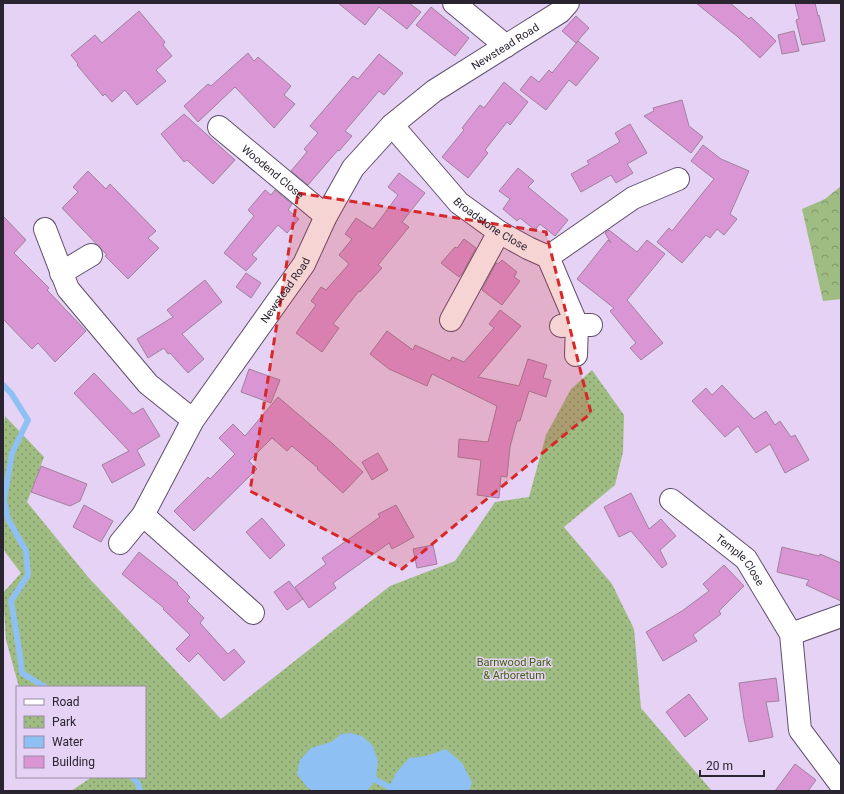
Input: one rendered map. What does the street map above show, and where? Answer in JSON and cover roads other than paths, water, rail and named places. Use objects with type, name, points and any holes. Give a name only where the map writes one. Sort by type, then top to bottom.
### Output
[{"type":"street","points":[[454,3],[506,46]]},
{"type":"street","name":"Newstead Road","points":[[120,543],[143,515],[192,420],[304,264],[326,216],[353,168],[392,125],[434,91],[560,12],[568,3]]},
{"type":"street","name":"Broadstone Close","points":[[392,125],[459,203],[499,232],[548,257]]},
{"type":"street","name":"Woodend Close","points":[[233,131],[326,216]]},
{"type":"street","points":[[576,355],[576,325],[548,257],[633,198],[678,179]]},
{"type":"street","points":[[45,229],[68,288],[148,384],[192,420]]},
{"type":"street","points":[[450,321],[499,232]]},
{"type":"street","points":[[61,273],[91,255]]},
{"type":"street","name":"Temple Close","points":[[671,500],[746,559],[792,634]]},
{"type":"street","points":[[143,515],[252,614]]},
{"type":"street","points":[[841,616],[792,634],[800,730],[841,785]]},
{"type":"water","points":[[351,733],[362,736],[373,746],[378,761],[376,780],[367,791],[313,791],[307,787],[297,774],[300,760],[311,748],[331,742],[341,734]]},
{"type":"water","points":[[446,749],[462,763],[472,782],[469,791],[389,791],[389,787],[396,773],[409,758],[426,756]]},
{"type":"waterway","points":[[3,385],[11,393],[28,420],[12,453],[4,500],[8,519],[26,551],[28,575],[11,601],[22,673],[43,686]]},
{"type":"waterway","points":[[133,778],[138,783],[140,791]]},
{"type":"waterway","points":[[376,780],[389,787]]},
{"type":"park label","name":"Barnwood Park & Arboretum","points":[[514,668]]}]
